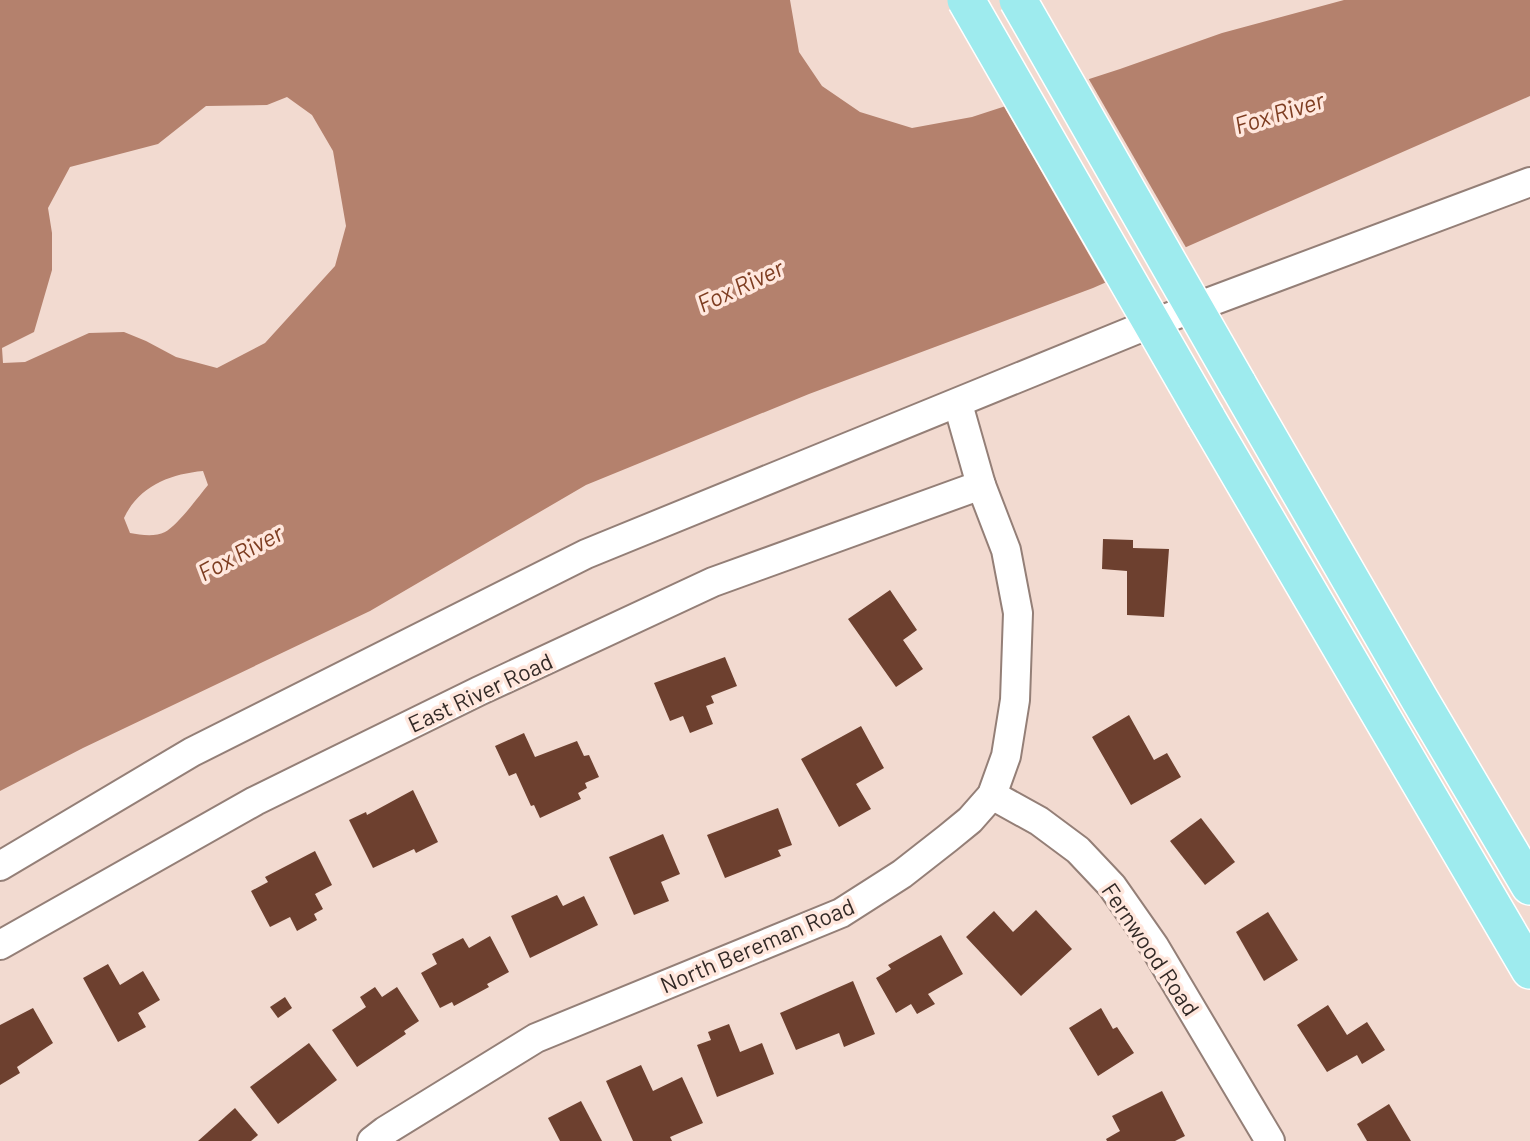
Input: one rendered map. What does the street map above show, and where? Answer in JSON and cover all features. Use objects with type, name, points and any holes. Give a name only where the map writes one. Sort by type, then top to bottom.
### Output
[{"type":"main road","points":[[966,0],[1206,417],[1530,970]]},
{"type":"main road","points":[[1018,0],[1420,700],[1530,886]]},
{"type":"street","points":[[0,866],[192,752],[586,554],[1135,330],[1530,182]]},
{"type":"street","name":"North Bereman Road","points":[[372,1141],[536,1038],[841,913],[902,874],[970,820],[992,795],[1006,756],[1015,700],[1018,613],[1006,550],[981,485],[958,404]]},
{"type":"street","name":"East River Road","points":[[0,945],[255,801],[479,691],[713,582],[981,485]]},
{"type":"street","name":"Fernwood Road","points":[[992,795],[1039,821],[1078,850],[1112,886],[1154,946],[1270,1141]]},
{"type":"water","name":"Fox River","points":[[0,0],[790,0],[799,52],[822,86],[860,112],[912,128],[972,117],[1222,33],[1344,0],[1530,0],[1530,96],[1093,288],[809,394],[586,485],[370,611],[83,748],[0,791]],"holes":[[[287,97],[312,115],[333,151],[346,226],[335,266],[265,343],[217,368],[176,357],[124,332],[89,333],[25,362],[3,363],[2,348],[34,332],[52,270],[52,233],[48,208],[70,167],[158,144],[206,106],[267,105]],[[203,471],[208,485],[170,529],[152,535],[130,533],[124,518],[130,507],[147,490],[167,479]]]},
{"type":"pier","points":[[1087,76],[1188,251],[1107,286],[1002,103]]},
{"type":"building","points":[[1103,539],[1133,540],[1133,548],[1169,549],[1164,617],[1127,615],[1127,571],[1102,569]]},
{"type":"building","points":[[890,590],[917,630],[903,640],[923,669],[896,687],[848,619]]},
{"type":"building","points":[[725,657],[737,686],[711,696],[714,703],[706,706],[713,724],[690,733],[683,716],[670,721],[654,683]]},
{"type":"building","points":[[1129,715],[1154,760],[1167,753],[1181,777],[1131,805],[1092,737]]},
{"type":"building","points":[[861,726],[884,768],[856,784],[871,809],[839,827],[801,759]]},
{"type":"building","points":[[524,733],[535,757],[577,741],[584,756],[589,755],[599,777],[585,783],[587,788],[578,793],[581,799],[540,818],[534,805],[531,806],[516,773],[509,776],[495,746]]},
{"type":"building","points":[[413,790],[438,842],[416,853],[414,849],[373,868],[349,820],[366,812],[367,815]]},
{"type":"building","points":[[778,808],[792,845],[778,850],[781,856],[725,878],[707,835]]},
{"type":"building","points":[[1201,818],[1235,862],[1205,885],[1170,841]]},
{"type":"building","points":[[663,834],[680,874],[661,882],[669,901],[634,915],[609,857]]},
{"type":"building","points":[[315,851],[332,885],[315,894],[323,909],[314,914],[317,920],[297,931],[290,917],[270,927],[251,891],[268,882],[265,877]]},
{"type":"building","points":[[557,895],[563,906],[584,896],[598,925],[530,958],[511,916]]},
{"type":"building","points":[[1036,910],[1072,949],[1021,996],[966,937],[994,911],[1013,932]]},
{"type":"building","points":[[1268,912],[1298,960],[1264,981],[1236,932]]},
{"type":"building","points":[[941,935],[963,974],[928,994],[935,1004],[917,1014],[911,1004],[896,1013],[876,978],[891,969],[888,965]]},
{"type":"building","points":[[490,936],[509,972],[487,984],[489,987],[454,1006],[452,1002],[440,1008],[421,973],[437,964],[432,954],[463,938],[469,948]]},
{"type":"building","points":[[108,964],[120,985],[143,971],[160,1000],[138,1013],[146,1027],[118,1042],[83,978]]},
{"type":"building","points":[[853,981],[875,1034],[844,1047],[839,1033],[796,1050],[780,1013]]},
{"type":"building","points":[[375,987],[382,997],[397,987],[419,1021],[404,1031],[406,1034],[357,1067],[332,1030],[366,1007],[360,997]]},
{"type":"building","points":[[285,997],[292,1008],[278,1018],[270,1007]]},
{"type":"building","points":[[1328,1005],[1347,1035],[1367,1022],[1385,1050],[1362,1064],[1357,1055],[1327,1072],[1297,1025]]},
{"type":"building","points":[[33,1008],[53,1043],[17,1067],[20,1073],[0,1085],[0,1025]]},
{"type":"building","points":[[1101,1008],[1113,1029],[1117,1027],[1134,1053],[1098,1076],[1069,1028]]},
{"type":"building","points":[[729,1024],[740,1052],[762,1043],[774,1074],[717,1097],[697,1045],[711,1040],[708,1032]]},
{"type":"building","points":[[309,1043],[337,1080],[278,1124],[250,1087]]},
{"type":"building","points":[[641,1065],[653,1091],[682,1077],[703,1123],[670,1137],[672,1141],[633,1141],[606,1081]]},
{"type":"building","points":[[1162,1091],[1185,1136],[1175,1141],[1107,1141],[1106,1139],[1120,1131],[1112,1116]]},
{"type":"building","points":[[581,1101],[602,1141],[560,1141],[548,1118]]},
{"type":"building","points":[[1389,1104],[1411,1141],[1367,1141],[1357,1124]]},
{"type":"building","points":[[235,1108],[258,1135],[251,1141],[198,1141]]}]
